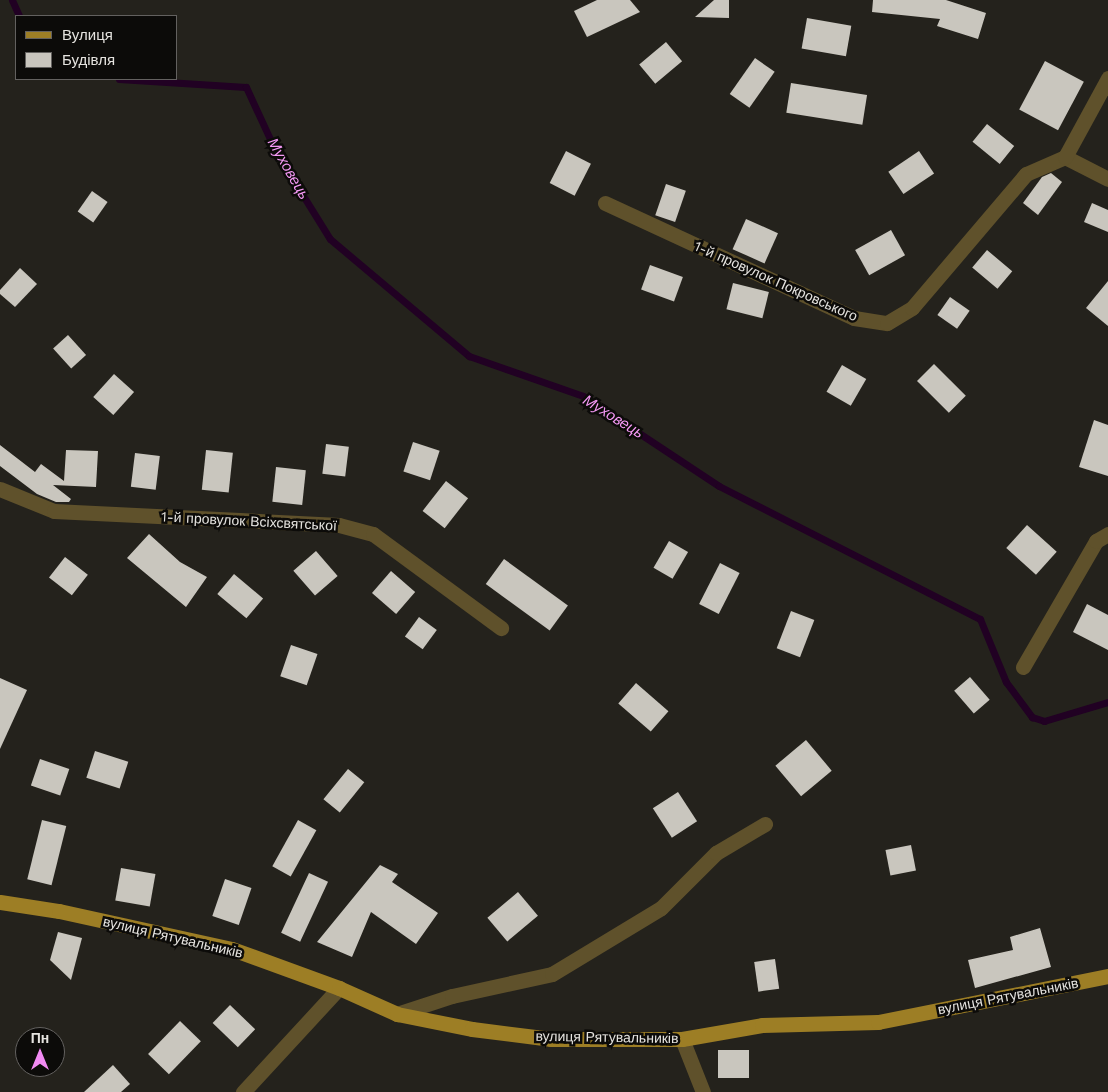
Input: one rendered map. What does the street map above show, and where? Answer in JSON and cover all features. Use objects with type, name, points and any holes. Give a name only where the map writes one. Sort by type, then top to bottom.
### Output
[{"type":"main road","name":"вулиця Рятувальників","points":[[0,902],[59,911],[232,949],[339,988],[397,1014],[472,1029],[551,1039],[682,1039],[762,1025],[878,1022],[1108,976]]},
{"type":"street","points":[[1108,78],[1064,157],[1108,178]]},
{"type":"street","name":"1-й провулок Покровського","points":[[605,203],[854,318],[887,323],[912,308],[1026,174],[1064,157]]},
{"type":"street","name":"1-й провулок Всіхсвятської","points":[[0,489],[54,510],[339,525],[373,534],[501,628]]},
{"type":"street","points":[[1023,667],[1096,541],[1108,534]]},
{"type":"street","points":[[397,1014],[452,996],[552,974],[661,908],[716,853],[765,824]]},
{"type":"street","points":[[244,1092],[339,988]]},
{"type":"street","points":[[682,1039],[703,1092]]},
{"type":"building","points":[[597,0],[630,0],[640,12],[587,37],[574,11]]},
{"type":"building","points":[[714,0],[729,0],[729,18],[695,17]]},
{"type":"building","points":[[873,0],[946,0],[986,13],[978,39],[937,26],[940,19],[872,12]]},
{"type":"building","points":[[807,18],[851,26],[846,56],[802,49]]},
{"type":"building","points":[[666,42],[682,61],[655,84],[639,64]]},
{"type":"building","points":[[755,58],[775,72],[749,108],[730,94]]},
{"type":"building","points":[[1045,61],[1084,82],[1058,130],[1019,110]]},
{"type":"building","points":[[791,83],[867,95],[862,125],[786,113]]},
{"type":"building","points":[[987,124],[1014,146],[1000,164],[973,142]]},
{"type":"building","points":[[566,151],[591,164],[575,196],[550,183]]},
{"type":"building","points":[[919,151],[934,173],[903,194],[888,172]]},
{"type":"building","points":[[1051,173],[1062,182],[1038,215],[1023,203],[1042,177]]},
{"type":"building","points":[[666,184],[686,191],[675,222],[655,215]]},
{"type":"building","points":[[92,191],[108,202],[93,222],[78,211]]},
{"type":"building","points":[[1092,203],[1108,210],[1108,232],[1084,222]]},
{"type":"building","points":[[746,219],[778,233],[765,263],[733,249]]},
{"type":"building","points":[[891,230],[905,255],[869,275],[855,250]]},
{"type":"building","points":[[987,250],[1012,271],[997,289],[972,268]]},
{"type":"building","points":[[650,265],[683,277],[674,301],[641,289]]},
{"type":"building","points":[[20,268],[37,284],[15,307],[0,294],[0,290]]},
{"type":"building","points":[[1108,281],[1108,326],[1086,308]]},
{"type":"building","points":[[733,283],[769,292],[762,318],[726,309]]},
{"type":"building","points":[[950,297],[970,311],[957,329],[937,315]]},
{"type":"building","points":[[68,335],[86,355],[71,368],[53,348]]},
{"type":"building","points":[[934,364],[966,396],[949,413],[917,381]]},
{"type":"building","points":[[842,365],[866,379],[851,406],[826,392]]},
{"type":"building","points":[[114,374],[134,392],[113,415],[93,397]]},
{"type":"building","points":[[1094,420],[1108,425],[1108,476],[1079,467]]},
{"type":"building","points":[[413,442],[440,451],[430,480],[403,471]]},
{"type":"building","points":[[326,444],[349,447],[345,477],[322,474]]},
{"type":"building","points":[[0,445],[35,472],[41,464],[64,481],[66,450],[98,451],[96,487],[53,485],[71,499],[69,502],[56,502],[37,494],[0,466]]},
{"type":"building","points":[[206,450],[233,453],[229,493],[202,490]]},
{"type":"building","points":[[135,453],[160,456],[156,490],[131,487]]},
{"type":"building","points":[[276,467],[306,470],[302,505],[272,502]]},
{"type":"building","points":[[446,481],[468,498],[445,528],[423,511]]},
{"type":"building","points":[[1027,525],[1057,552],[1036,575],[1006,548]]},
{"type":"building","points":[[149,534],[180,562],[207,577],[186,607],[127,558]]},
{"type":"building","points":[[669,541],[688,552],[673,579],[654,568]]},
{"type":"building","points":[[316,551],[338,576],[315,596],[293,571]]},
{"type":"building","points":[[65,557],[88,575],[72,595],[49,577]]},
{"type":"building","points":[[504,559],[568,605],[550,631],[486,584]]},
{"type":"building","points":[[720,563],[740,573],[719,614],[699,604]]},
{"type":"building","points":[[391,571],[415,592],[396,614],[372,593]]},
{"type":"building","points":[[234,574],[263,598],[246,618],[217,594]]},
{"type":"building","points":[[1087,604],[1108,615],[1108,650],[1073,632]]},
{"type":"building","points":[[791,611],[814,620],[800,657],[777,648]]},
{"type":"building","points":[[419,617],[437,630],[423,649],[405,636]]},
{"type":"building","points":[[291,645],[317,654],[307,685],[280,676]]},
{"type":"building","points":[[970,677],[990,700],[974,713],[954,691]]},
{"type":"building","points":[[0,678],[27,690],[0,749]]},
{"type":"building","points":[[636,683],[668,711],[651,732],[618,703]]},
{"type":"building","points":[[806,740],[832,771],[801,796],[775,766]]},
{"type":"building","points":[[95,751],[128,762],[120,788],[86,778]]},
{"type":"building","points":[[40,759],[69,769],[60,796],[31,785]]},
{"type":"building","points":[[348,769],[364,782],[340,813],[323,799]]},
{"type":"building","points":[[678,792],[697,821],[672,838],[653,808]]},
{"type":"building","points":[[42,820],[66,826],[52,885],[27,879]]},
{"type":"building","points":[[298,820],[316,830],[291,877],[272,866]]},
{"type":"building","points":[[911,845],[916,871],[890,875],[885,850]]},
{"type":"building","points":[[380,865],[398,874],[392,882],[438,913],[416,944],[371,912],[352,957],[317,942]]},
{"type":"building","points":[[121,868],[155,874],[150,907],[115,900]]},
{"type":"building","points":[[309,873],[328,882],[300,942],[281,933]]},
{"type":"building","points":[[225,879],[251,888],[239,925],[212,916]]},
{"type":"building","points":[[518,892],[538,916],[507,941],[487,918]]},
{"type":"building","points":[[1040,928],[1051,967],[975,988],[968,960],[1013,950],[1010,937]]},
{"type":"building","points":[[58,932],[82,938],[71,980],[50,960]]},
{"type":"building","points":[[775,959],[779,989],[758,992],[754,962]]},
{"type":"building","points":[[230,1005],[255,1029],[238,1047],[213,1023]]},
{"type":"building","points":[[180,1021],[201,1041],[169,1074],[148,1054]]},
{"type":"building","points":[[718,1050],[749,1050],[749,1078],[718,1078]]},
{"type":"building","points":[[113,1065],[130,1084],[121,1092],[84,1092]]},
{"type":"waterway","name":"Муховець","points":[[12,0],[19,15]]},
{"type":"waterway","name":"Муховець","points":[[135,80],[246,87],[276,152],[330,239],[469,356],[583,396],[719,486],[980,619],[1006,682],[1032,717],[1044,721],[1108,702]]}]
